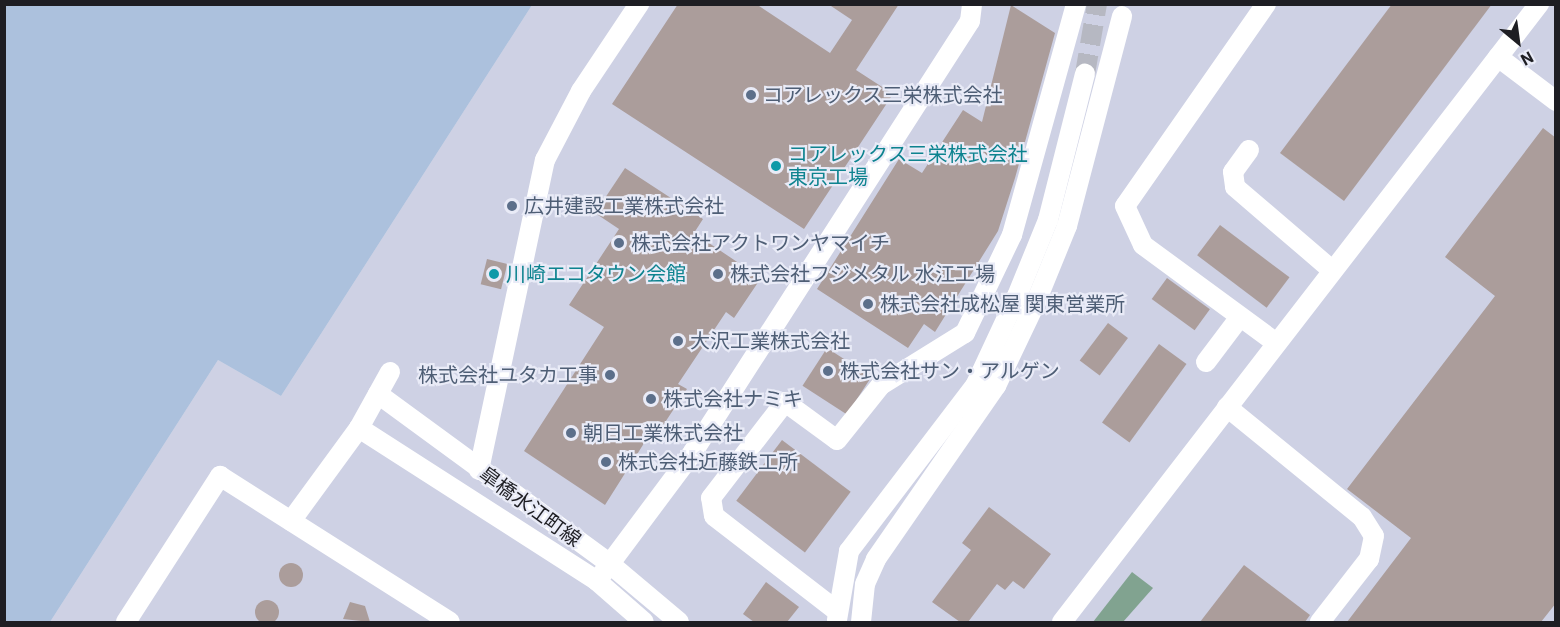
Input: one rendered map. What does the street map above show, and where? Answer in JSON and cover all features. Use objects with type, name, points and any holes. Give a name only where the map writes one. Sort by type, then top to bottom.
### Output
[{"type":"street","points":[[479,470],[545,160],[581,91],[639,4]]},
{"type":"street","points":[[597,581],[693,452],[970,21],[972,4]]},
{"type":"street","points":[[1076,4],[1012,235],[965,333],[881,385],[837,440],[785,402],[711,498],[714,516],[837,617],[849,551],[976,384],[1017,296],[1048,220],[1085,74]]},
{"type":"street","points":[[1266,4],[1125,206],[1143,245],[1275,342]]},
{"type":"street","points":[[1062,622],[1275,342],[1539,4]]},
{"type":"street","points":[[861,622],[865,584],[876,559],[996,386],[1035,302],[1067,226],[1122,16]]},
{"type":"street","points":[[1498,57],[1556,101]]},
{"type":"street","points":[[1248,150],[1233,171],[1235,187],[1332,270]]},
{"type":"street","points":[[1206,362],[1240,317]]},
{"type":"street","points":[[291,521],[359,428],[390,372]]},
{"type":"street","name":"皐橋水江町線","points":[[378,394],[610,564],[680,622]]},
{"type":"street","points":[[1227,407],[1362,517],[1374,536],[1369,559],[1320,622]]},
{"type":"street","name":"皐橋水江町線","points":[[359,428],[597,581],[644,622]]},
{"type":"street","points":[[126,622],[220,476],[450,622]]},
{"type":"street","points":[[1081,622],[1088,589]]},
{"type":"shaded area","points":[[4,5],[532,5],[281,396],[218,360],[50,622],[5,622]]},
{"type":"shaded area","points":[[532,5],[1555,5],[1555,622],[50,622],[218,360],[281,396]]},
{"type":"green space","points":[[1132,572],[1153,588],[1123,622],[1093,622]]},
{"type":"building","name":"コアレックス三栄株式会社 東京工場","points":[[678,4],[756,4],[830,53],[852,20],[828,4],[899,4],[856,70],[893,94],[804,229],[612,104]]},
{"type":"building","points":[[1392,4],[1492,4],[1344,201],[1280,153]]},
{"type":"building","points":[[1011,5],[1055,33],[1015,178],[998,231],[935,332],[924,324],[908,348],[817,289],[899,159],[922,173],[963,110],[982,122]]},
{"type":"building","points":[[1543,128],[1556,138],[1556,603],[1541,622],[1347,622],[1411,538],[1347,489],[1495,296],[1445,257]]},
{"type":"building","points":[[625,168],[703,219],[694,233],[761,278],[734,318],[726,312],[678,384],[687,389],[658,433],[653,429],[605,505],[524,451],[604,327],[569,305],[619,229],[595,213]]},
{"type":"building","points":[[1220,225],[1289,277],[1267,308],[1197,255]]},
{"type":"building","name":"川崎エコタウン会館","points":[[487,259],[507,264],[501,289],[481,284]]},
{"type":"building","points":[[1167,278],[1210,309],[1195,330],[1152,299]]},
{"type":"building","points":[[1108,323],[1128,338],[1100,376],[1080,361]]},
{"type":"building","points":[[1159,344],[1187,364],[1129,442],[1102,422]]},
{"type":"building","points":[[827,348],[871,377],[847,415],[802,386]]},
{"type":"building","points":[[782,440],[851,492],[805,552],[736,501]]},
{"type":"building","points":[[989,507],[1051,554],[1024,589],[1013,581],[1005,590],[997,584],[968,622],[960,622],[932,602],[971,550],[962,543]]},
{"type":"building","points":[[286,563],[296,563],[303,570],[303,580],[296,587],[286,587],[279,580],[279,570]]},
{"type":"building","points":[[1244,565],[1310,615],[1305,622],[1200,622]]},
{"type":"building","points":[[766,582],[799,607],[787,622],[754,622],[743,614]]},
{"type":"building","points":[[267,600],[276,603],[279,612],[276,621],[267,624],[258,621],[255,612],[258,603]]},
{"type":"building","points":[[350,602],[365,606],[370,622],[343,619]]},
{"type":"tunnel","points":[[1085,74],[1097,4]]},
{"type":"place","name":"コアレックス三栄株式会社","points":[[751,95]]},
{"type":"place","name":"コアレックス三栄株式会社 東京工場","points":[[776,166]]},
{"type":"place","name":"広井建設工業株式会社","points":[[512,206]]},
{"type":"place","name":"株式会社アクトワンヤマイチ","points":[[619,243]]},
{"type":"place","name":"川崎エコタウン会館","points":[[494,274]]},
{"type":"place","name":"株式会社フジメタル 水江工場","points":[[718,274]]},
{"type":"place","name":"株式会社成松屋 関東営業所","points":[[868,304]]},
{"type":"place","name":"大沢工業株式会社","points":[[678,341]]},
{"type":"place","name":"株式会社サン・アルゲン","points":[[828,371]]},
{"type":"place","name":"株式会社ユタカ工事","points":[[610,375]]},
{"type":"place","name":"株式会社ナミキ","points":[[651,399]]},
{"type":"place","name":"朝日工業株式会社","points":[[571,433]]},
{"type":"place","name":"株式会社近藤鉄工所","points":[[606,462]]}]
